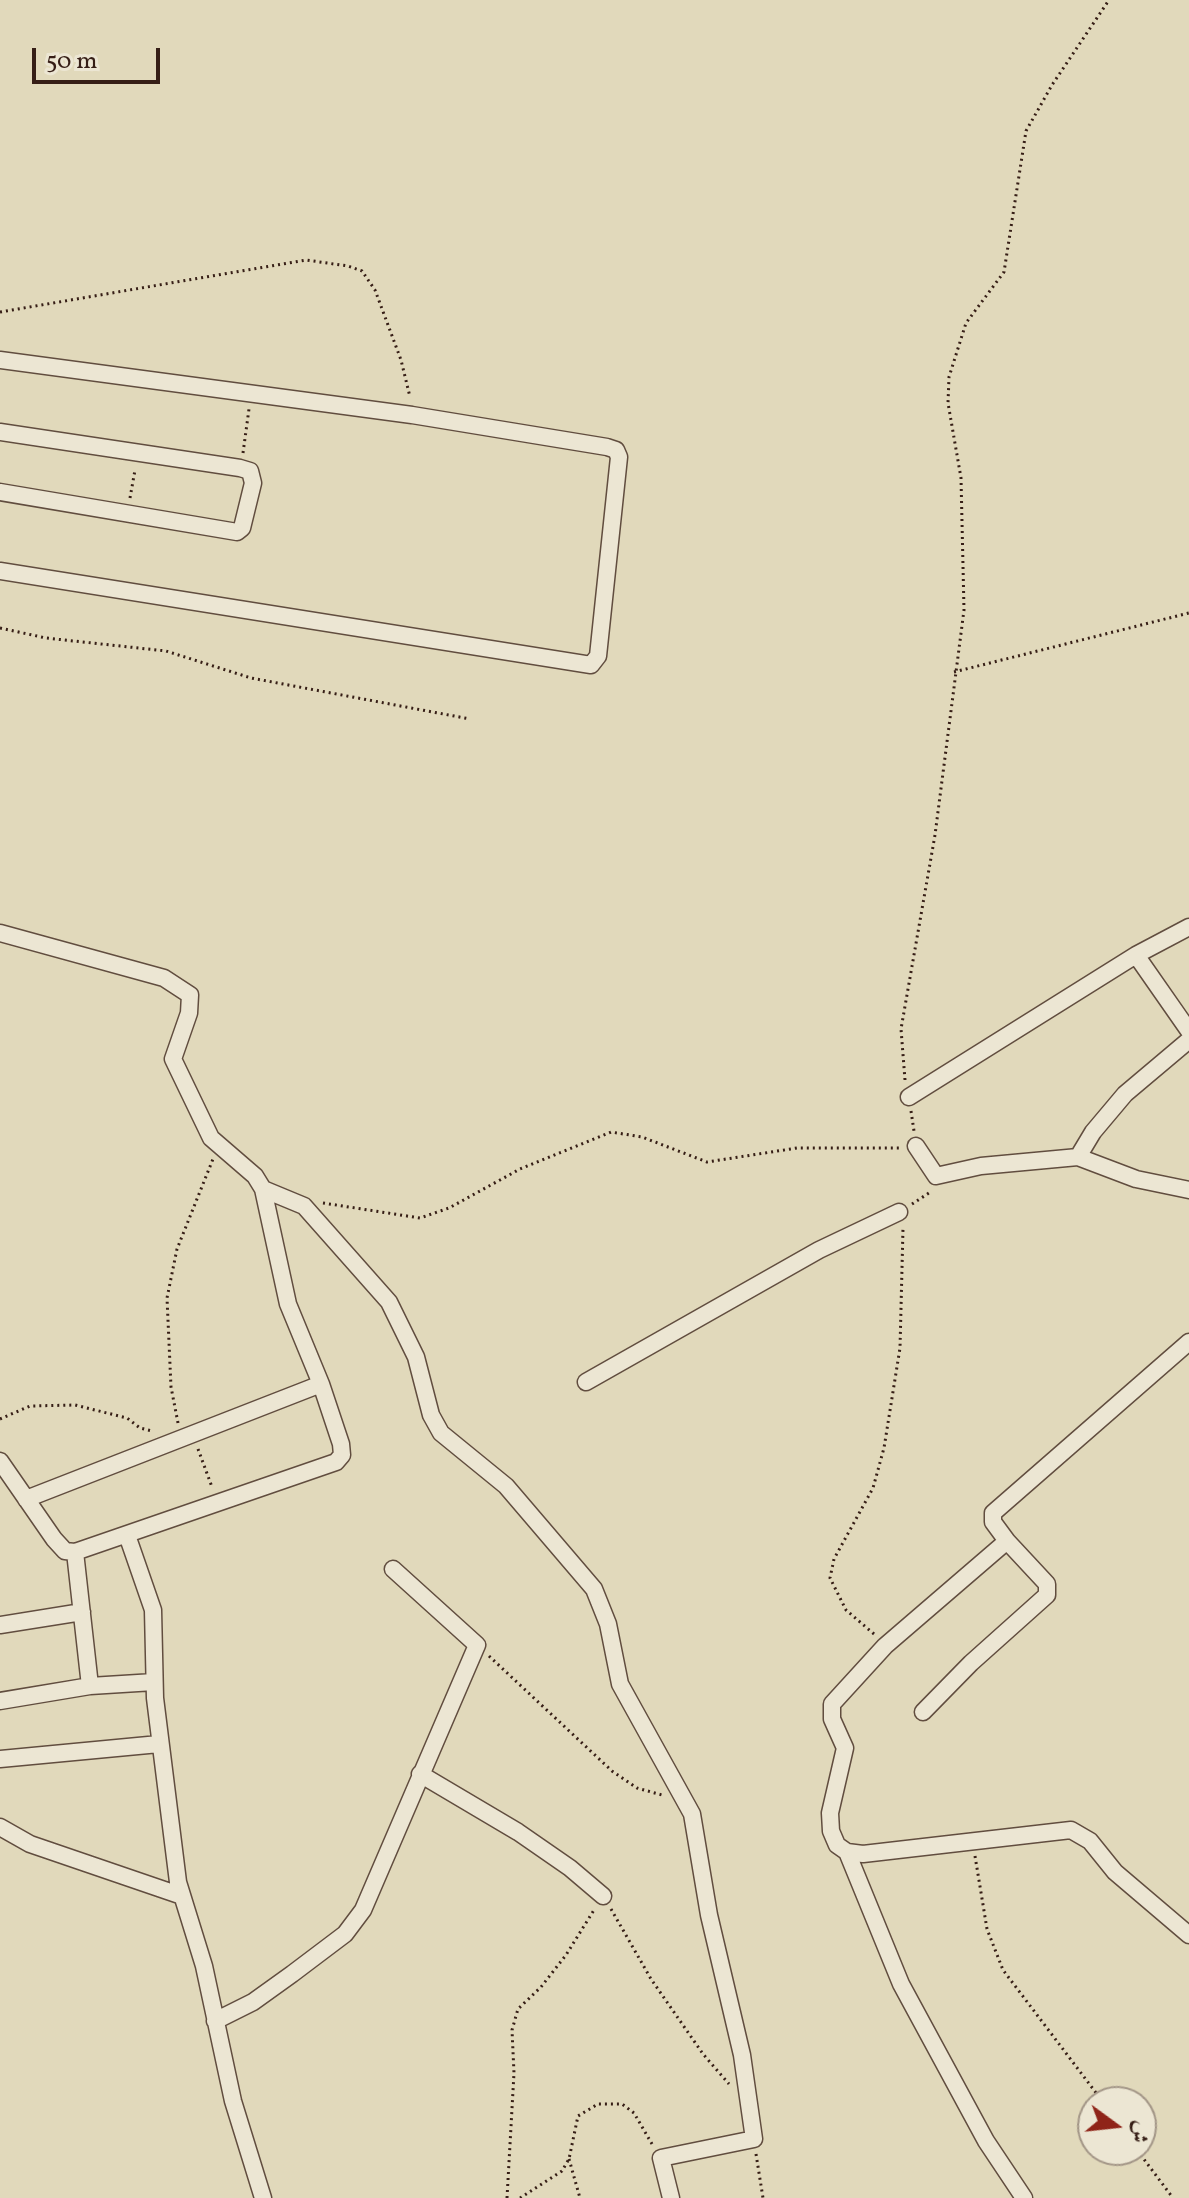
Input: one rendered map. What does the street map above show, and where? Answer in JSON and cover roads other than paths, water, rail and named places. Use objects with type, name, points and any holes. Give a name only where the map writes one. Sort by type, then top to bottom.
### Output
[{"type":"street","points":[[0,360],[412,415],[607,447],[618,452],[605,599],[594,664],[0,571]]},
{"type":"street","points":[[0,432],[240,468],[250,471],[253,483],[240,531],[0,492]]},
{"type":"street","points":[[909,1097],[1136,955],[1189,927]]},
{"type":"street","points":[[0,933],[164,978],[190,995],[189,1013],[173,1059],[199,1118],[220,1145],[255,1176],[263,1189],[288,1304],[331,1406],[340,1458],[218,1505],[75,1552],[65,1551],[54,1539],[0,1461]]},
{"type":"street","points":[[1136,955],[1189,1031]]},
{"type":"street","points":[[1078,1157],[1093,1132],[1125,1094],[1189,1040]]},
{"type":"street","points":[[916,1146],[936,1176],[981,1166],[1078,1157],[1136,1179],[1189,1190]]},
{"type":"street","points":[[263,1189],[304,1206],[389,1302],[416,1357],[431,1415],[441,1433],[506,1486],[594,1589],[610,1633],[620,1684],[685,1800],[700,1845],[709,1915],[742,2055],[754,2139],[661,2158],[671,2198]]},
{"type":"street","points":[[586,1382],[819,1250],[899,1212]]},
{"type":"street","points":[[923,1712],[971,1663],[1047,1595],[1047,1584],[1007,1541],[993,1522],[993,1513],[1189,1342]]},
{"type":"street","points":[[26,1499],[184,1431],[321,1384]]},
{"type":"street","points":[[127,1535],[153,1610],[159,1744],[182,1896],[204,1966],[225,2071],[263,2198]]},
{"type":"street","points":[[1007,1541],[885,1646],[832,1704],[830,1711],[845,1748],[830,1813],[831,1831],[837,1845],[847,1852],[901,1984],[986,2141],[1024,2198]]},
{"type":"street","points":[[75,1552],[90,1686]]},
{"type":"street","points":[[215,2021],[253,2002],[345,1934],[363,1910],[477,1645],[393,1569]]},
{"type":"street","points":[[0,1625],[82,1612]]},
{"type":"street","points":[[0,1701],[90,1686],[154,1682]]},
{"type":"street","points":[[0,1759],[159,1744]]},
{"type":"street","points":[[420,1774],[518,1832],[570,1868],[603,1896]]},
{"type":"street","points":[[0,1827],[30,1844],[182,1896]]},
{"type":"street","points":[[847,1852],[889,1853],[1071,1830],[1090,1841],[1115,1872],[1189,1935]]}]
